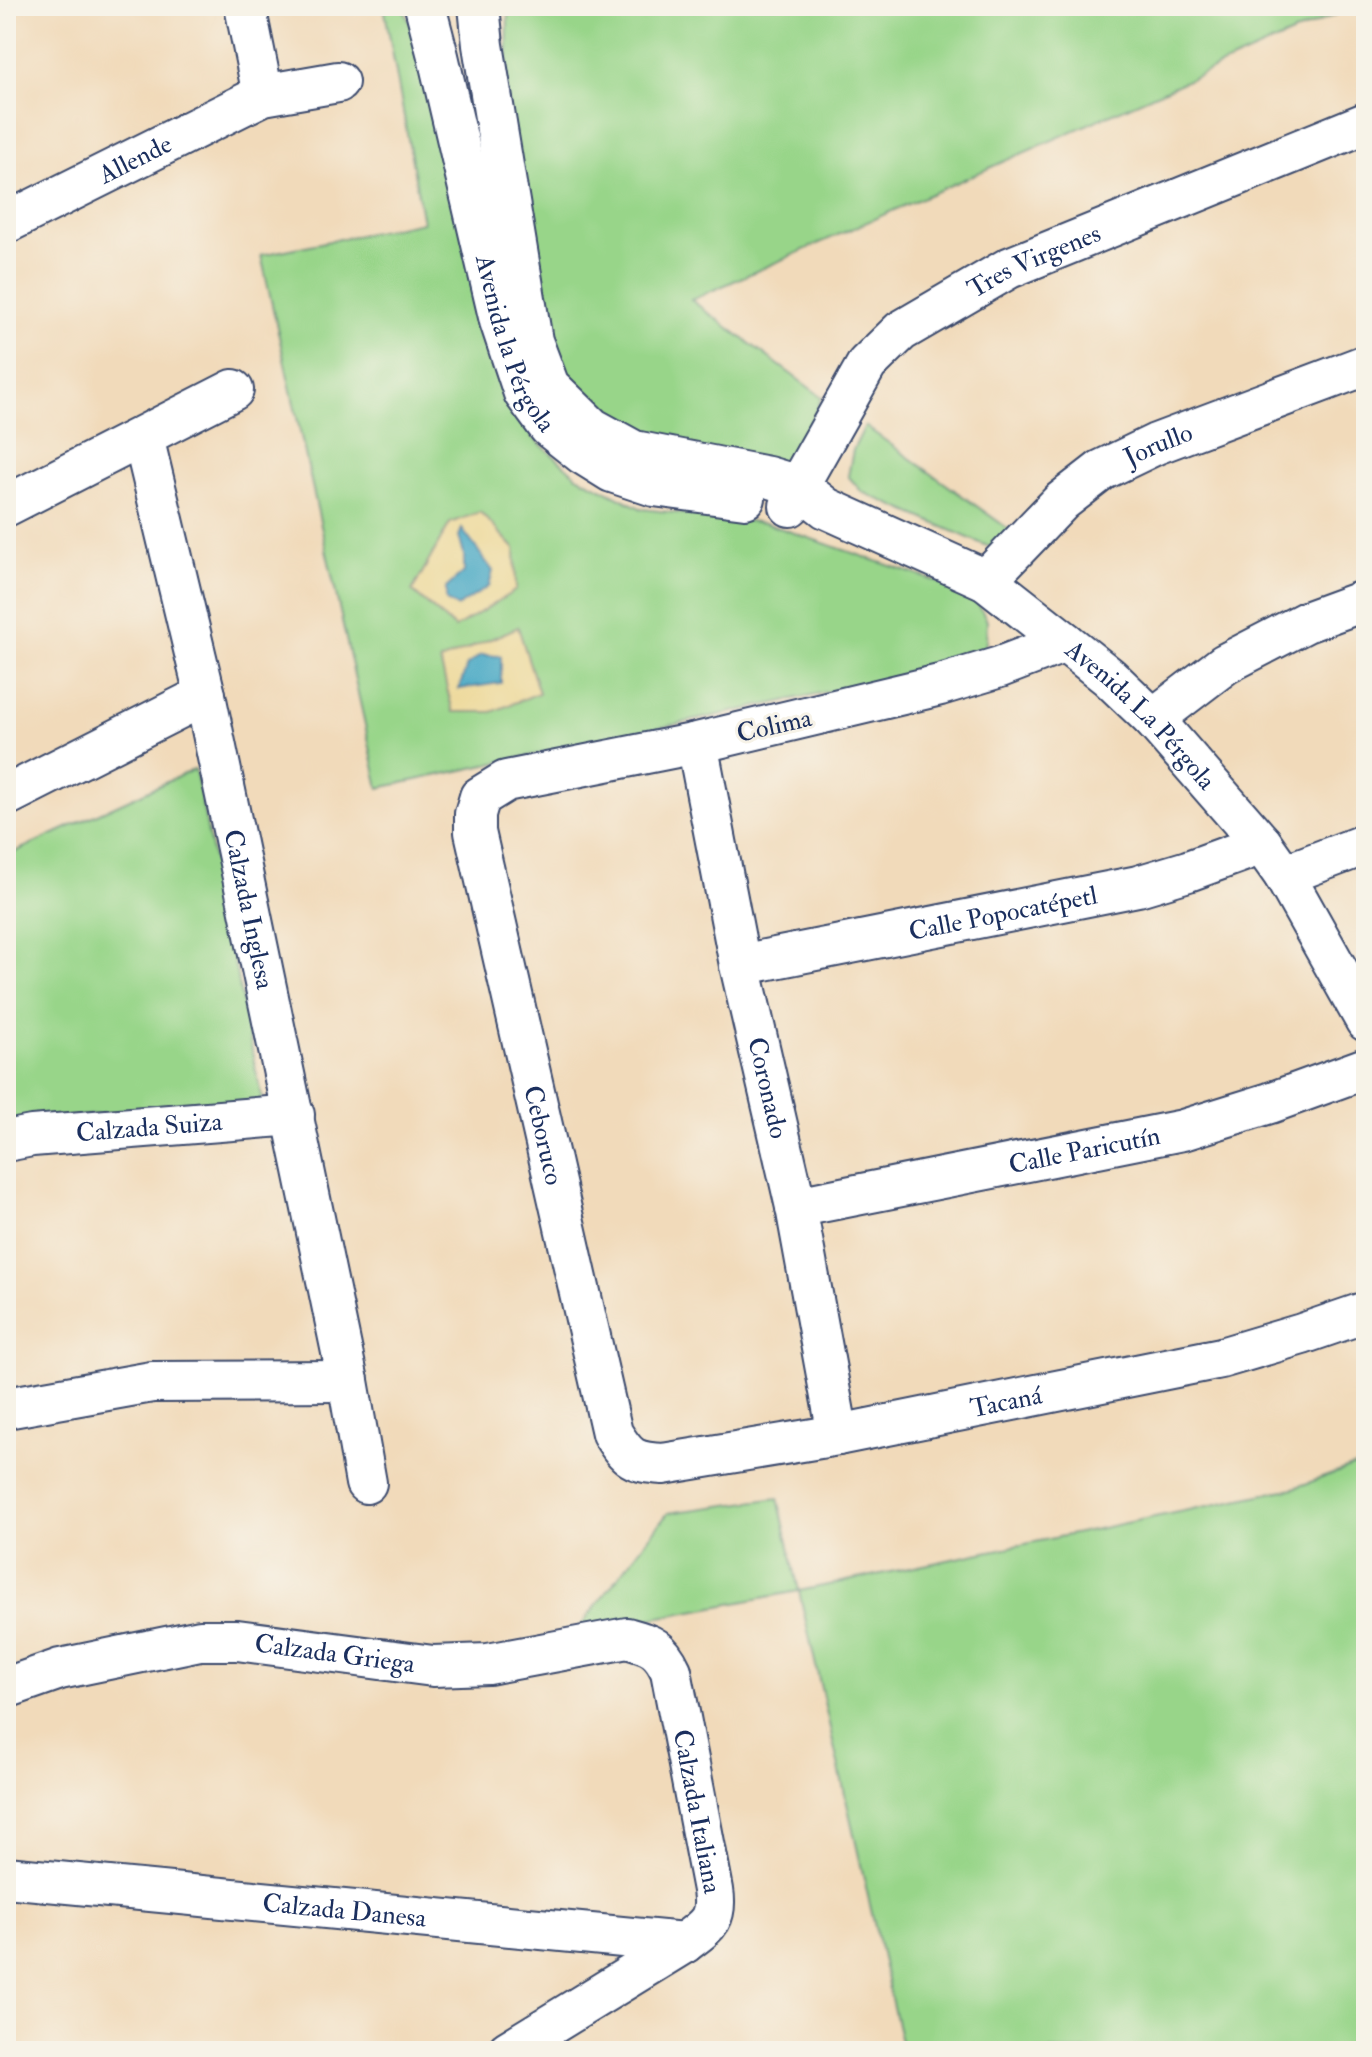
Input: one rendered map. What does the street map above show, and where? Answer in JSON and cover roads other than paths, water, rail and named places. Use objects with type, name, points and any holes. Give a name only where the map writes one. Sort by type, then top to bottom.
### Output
[{"type":"street","points":[[245,6],[263,95]]},
{"type":"street","name":"Avenida la Pérgola","points":[[425,6],[500,321],[524,393],[549,427],[612,472],[654,486],[804,500]]},
{"type":"street","name":"Avenida la Pérgola","points":[[479,6],[532,341],[549,386],[592,428],[634,451],[768,477],[804,500]]},
{"type":"street","points":[[438,56],[483,45]]},
{"type":"street","name":"Allende","points":[[6,223],[263,95],[338,82]]},
{"type":"street","name":"Tres Virgenes","points":[[804,500],[867,364],[901,331],[1009,268],[1366,123]]},
{"type":"street","name":"Jorullo","points":[[986,580],[1062,501],[1102,470],[1156,444],[1366,365]]},
{"type":"street","points":[[6,506],[233,390]]},
{"type":"street","name":"Calzada Inglesa","points":[[143,437],[205,695],[294,1115],[366,1483]]},
{"type":"street","name":"Avenida La Pérgola","points":[[804,500],[986,580],[1109,677],[1153,719],[1228,802],[1273,859],[1366,1021]]},
{"type":"street","points":[[1153,719],[1225,664],[1306,622],[1366,600]]},
{"type":"street","name":"Colima","points":[[480,797],[506,781],[697,743],[940,685],[1000,667],[1065,642]]},
{"type":"street","points":[[6,796],[205,695]]},
{"type":"street","name":"Coronado","points":[[697,743],[740,965],[796,1207],[838,1435]]},
{"type":"street","name":"Ceboruco","points":[[480,797],[475,814],[475,832],[612,1433],[621,1448],[638,1462]]},
{"type":"street","name":"Calle Popocatépetl","points":[[740,965],[1138,886],[1188,871],[1366,844]]},
{"type":"street","name":"Calle Paricutín","points":[[796,1207],[1183,1130],[1366,1068]]},
{"type":"street","name":"Calzada Suiza","points":[[6,1141],[32,1136],[294,1115]]},
{"type":"street","name":"Tacaná","points":[[638,1462],[663,1464],[838,1435],[1221,1358],[1366,1312]]},
{"type":"street","points":[[6,1408],[152,1382],[348,1381]]},
{"type":"street","name":"Calzada Griega","points":[[6,1688],[60,1669],[200,1640],[237,1640],[433,1666],[488,1664],[627,1638],[663,1654]]},
{"type":"street","name":"Calzada Italiana","points":[[508,2051],[684,1943],[708,1924],[713,1915],[715,1906],[671,1671],[663,1654]]},
{"type":"street","name":"Calzada Danesa","points":[[6,1877],[684,1943]]},
{"type":"water","points":[[462,529],[493,571],[489,586],[457,607],[446,601],[446,588],[464,572],[459,536]]},
{"type":"water","points":[[481,655],[501,656],[501,683],[459,689],[467,665]]}]
